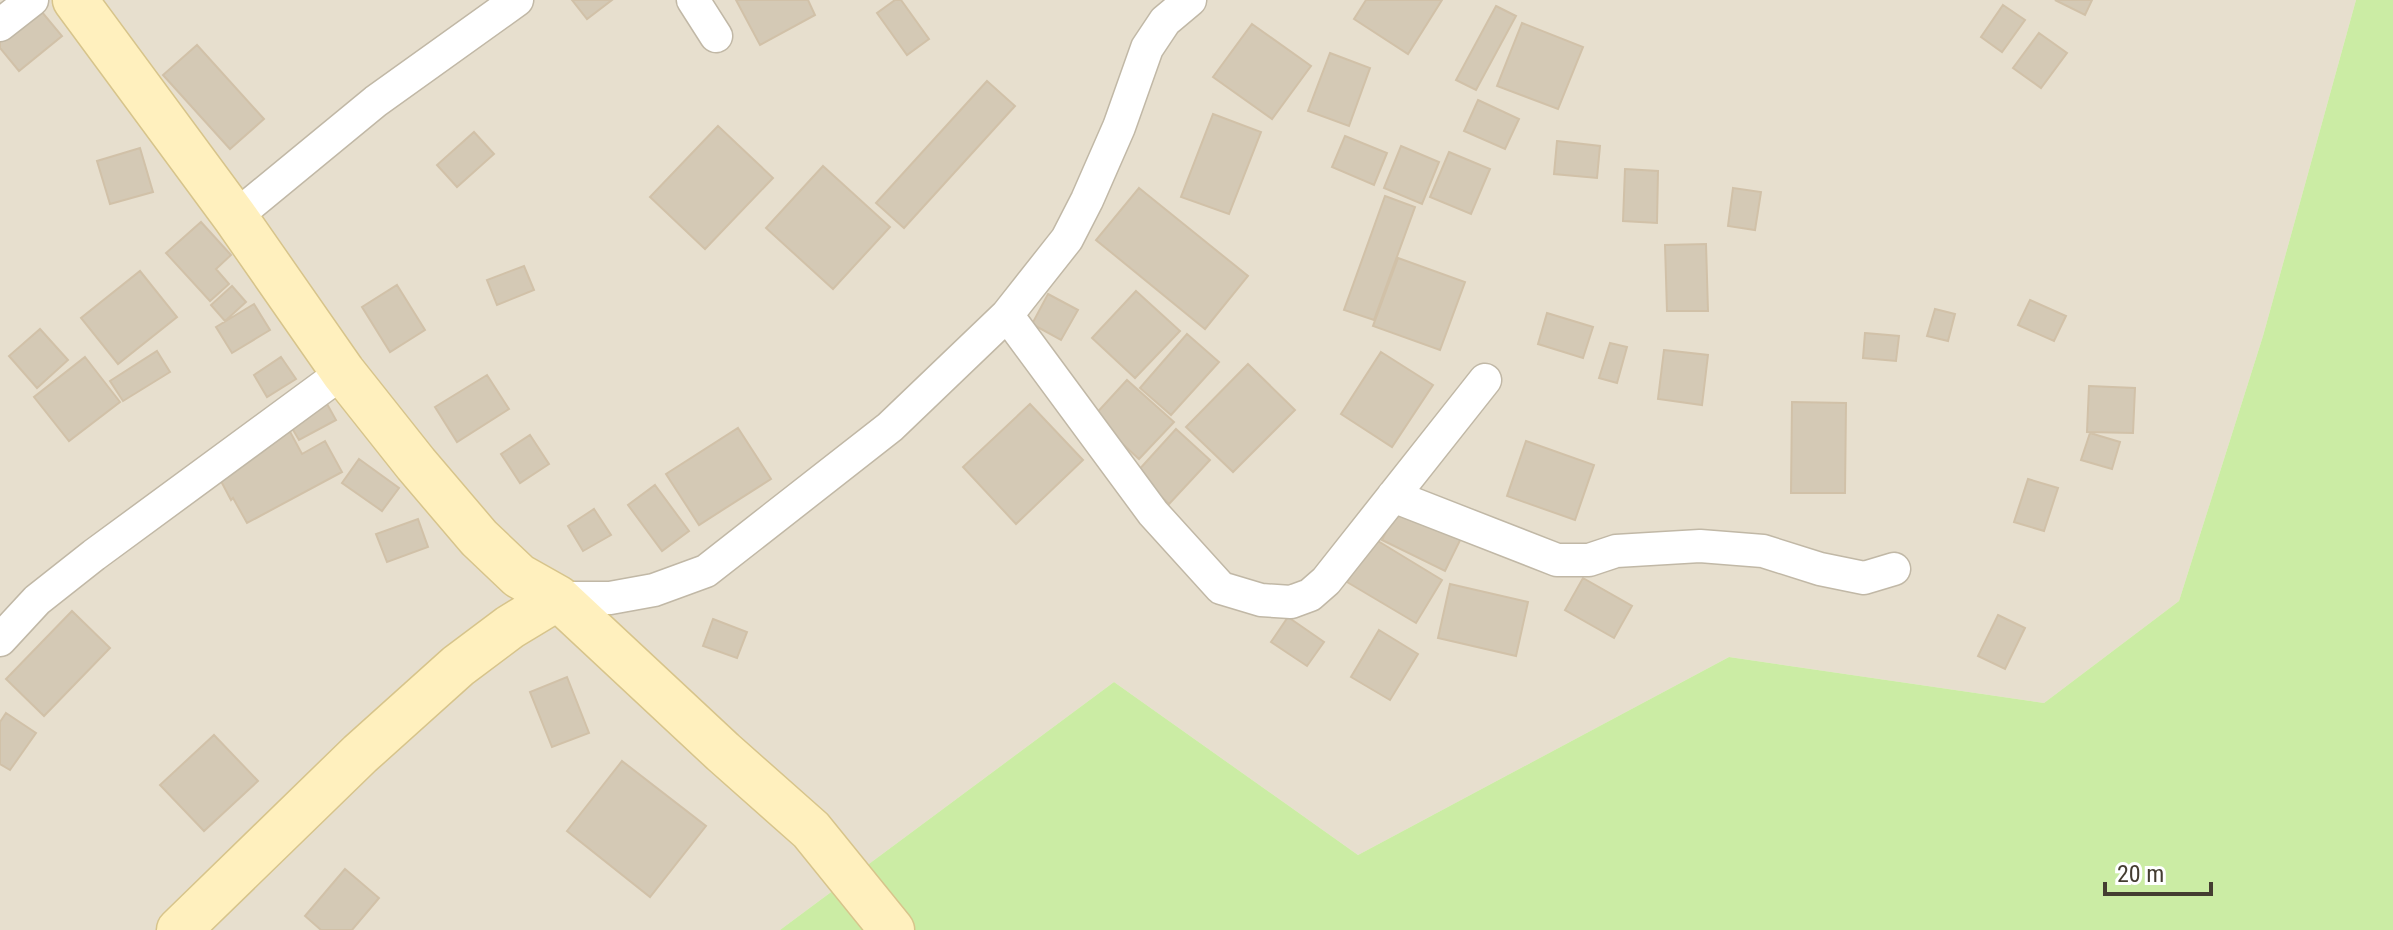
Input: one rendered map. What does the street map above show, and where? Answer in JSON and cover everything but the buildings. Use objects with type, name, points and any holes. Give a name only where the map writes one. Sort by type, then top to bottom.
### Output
[{"type":"street","points":[[0,25],[32,0]]},
{"type":"street","points":[[75,0],[235,217],[343,372],[479,538],[519,576],[558,598],[811,830],[892,930]]},
{"type":"street","points":[[235,217],[376,101],[517,0]]},
{"type":"street","points":[[693,0],[716,36]]},
{"type":"street","points":[[179,930],[360,754],[458,666],[510,627],[558,598],[610,598],[654,590],[706,571],[890,427],[1007,315],[1067,239],[1119,127],[1147,48],[1165,21],[1190,0]]},
{"type":"street","points":[[1007,315],[1153,513],[1221,588],[1261,600],[1291,602],[1310,595],[1326,581],[1485,380]]},
{"type":"street","points":[[0,640],[37,600],[94,555],[343,372]]},
{"type":"street","points":[[1393,496],[1557,560],[1589,560],[1616,551],[1700,546],[1763,551],[1820,569],[1864,578],[1894,569]]},
{"type":"shaded area","points":[[0,0],[2356,0],[2263,336],[2179,601],[2044,703],[1729,657],[1358,855],[1114,682],[780,930],[0,930]]},
{"type":"green space","points":[[2356,0],[2393,0],[2393,930],[780,930],[1114,682],[1358,855],[1729,657],[2044,703],[2179,601],[2263,336]]}]
